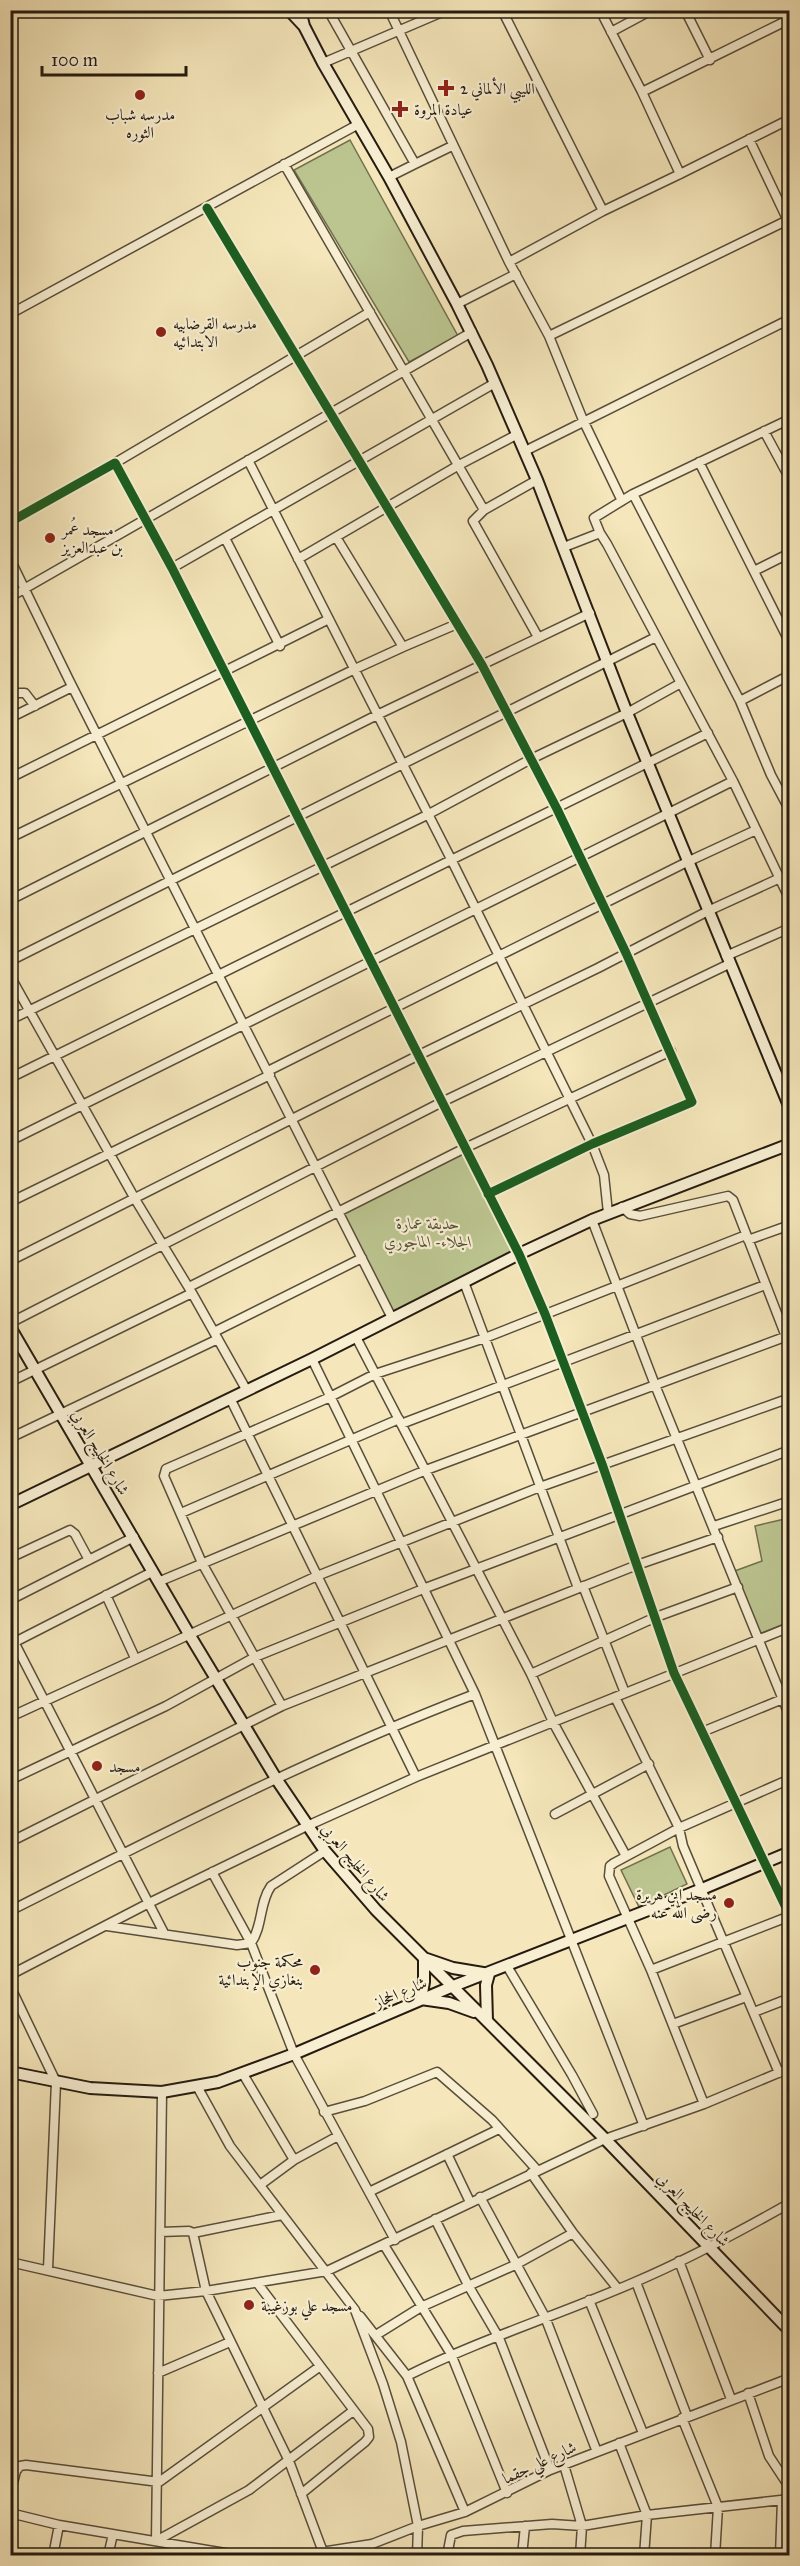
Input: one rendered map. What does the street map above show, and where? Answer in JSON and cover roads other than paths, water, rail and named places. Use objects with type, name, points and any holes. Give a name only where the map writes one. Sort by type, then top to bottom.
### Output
[{"type":"main road","points":[[289,10],[304,26]]},
{"type":"main road","points":[[300,10],[304,26],[323,63],[389,177],[472,332],[518,434],[609,661],[627,713],[789,1108]]},
{"type":"main road","points":[[10,1505],[247,1391],[519,1254],[592,1220],[789,1144]]},
{"type":"main road","name":"شارع الخليج العربي","points":[[10,1325],[189,1634],[277,1780],[325,1851],[352,1884],[451,1987],[605,2139],[789,2331]]},
{"type":"main road","name":"شارع الحجاز","points":[[10,2072],[90,2088],[162,2092],[198,2088],[243,2074],[294,2054],[421,1999],[702,1889],[789,1852]]},
{"type":"main road","points":[[477,2013],[449,2003],[421,1999],[424,1958],[453,1968],[489,1974],[486,1985],[487,2021]]},
{"type":"street","points":[[328,10],[350,53],[415,164]]},
{"type":"street","points":[[389,10],[452,146],[509,262],[549,336],[583,420],[622,501]]},
{"type":"street","points":[[323,63],[447,10]]},
{"type":"street","points":[[502,10],[603,211]]},
{"type":"street","points":[[600,10],[680,174]]},
{"type":"street","points":[[611,32],[652,10]]},
{"type":"street","points":[[686,10],[710,60]]},
{"type":"street","points":[[642,92],[789,19]]},
{"type":"street","points":[[509,262],[603,211],[789,119]]},
{"type":"street","points":[[10,314],[357,125]]},
{"type":"street","points":[[549,336],[789,221],[749,140]]},
{"type":"street","points":[[389,177],[452,146]]},
{"type":"street","points":[[284,164],[433,418],[484,510]]},
{"type":"street","points":[[207,208],[328,413],[482,665],[557,809],[626,952],[692,1102],[592,1144],[488,1194]]},
{"type":"street","points":[[457,304],[516,274]]},
{"type":"street","points":[[10,522],[116,463],[370,312]]},
{"type":"street","points":[[525,451],[789,319]]},
{"type":"street","points":[[10,597],[472,332]]},
{"type":"street","points":[[172,568],[495,383]]},
{"type":"street","points":[[789,419],[633,494],[594,518],[733,781],[789,900]]},
{"type":"street","points":[[764,431],[789,479]]},
{"type":"street","points":[[298,559],[459,465],[518,434]]},
{"type":"street","points":[[248,460],[452,861],[592,1144],[604,1175],[608,1213]]},
{"type":"street","points":[[699,462],[789,643]]},
{"type":"street","points":[[116,463],[172,568],[296,816],[324,866],[345,913],[519,1254],[545,1314],[602,1464],[674,1673],[789,1916],[725,1943],[651,1970]]},
{"type":"street","points":[[537,480],[484,510],[475,518],[475,527],[538,637]]},
{"type":"street","points":[[633,494],[740,701],[789,812]]},
{"type":"street","points":[[564,547],[600,533]]},
{"type":"street","points":[[336,537],[403,647]]},
{"type":"street","points":[[225,538],[280,646]]},
{"type":"street","points":[[754,571],[789,553]]},
{"type":"street","points":[[10,559],[72,687],[392,1318]]},
{"type":"street","points":[[10,900],[377,715],[590,613]]},
{"type":"street","points":[[10,778],[280,646],[329,619]]},
{"type":"street","points":[[10,838],[355,669],[457,624]]},
{"type":"street","points":[[10,961],[656,638]]},
{"type":"street","points":[[740,701],[789,675]]},
{"type":"street","points":[[10,1020],[324,866],[531,759],[627,713],[681,683]]},
{"type":"street","points":[[10,718],[72,687]]},
{"type":"street","points":[[10,693],[25,693],[35,706]]},
{"type":"street","points":[[10,1078],[708,733]]},
{"type":"street","points":[[10,1141],[733,781]]},
{"type":"street","points":[[10,1202],[269,1073],[394,1007],[756,830]]},
{"type":"street","points":[[10,1261],[708,911],[780,878]]},
{"type":"street","points":[[10,1325],[316,1166],[649,1001],[789,928]]},
{"type":"street","points":[[10,976],[135,1199],[247,1391]]},
{"type":"street","points":[[10,1382],[338,1211],[568,1098],[671,1051]]},
{"type":"street","points":[[622,1208],[630,1214],[640,1216],[728,1196],[733,1200],[787,1336],[789,1347]]},
{"type":"street","points":[[592,1220],[655,1385],[759,1639],[786,1697],[789,1717]]},
{"type":"street","points":[[282,1707],[202,1563],[164,1472],[247,1432],[328,1398],[375,1374],[484,1338],[618,1285],[789,1225]]},
{"type":"street","points":[[10,1438],[216,1335],[362,1258]]},
{"type":"street","points":[[464,1282],[540,1486],[625,1693]]},
{"type":"street","points":[[181,1513],[350,1441],[504,1385],[765,1284]]},
{"type":"street","points":[[164,1933],[12,1640],[106,1595],[202,1563],[426,1470],[787,1336]]},
{"type":"street","points":[[356,1337],[503,1619],[554,1724],[626,1856]]},
{"type":"street","points":[[312,1359],[328,1398],[475,1694],[644,2126]]},
{"type":"street","points":[[230,1398],[416,1777]]},
{"type":"street","points":[[10,1717],[230,1614],[400,1542],[540,1486],[789,1398]]},
{"type":"street","points":[[10,1780],[166,1706],[216,1676],[255,1657],[423,1589],[789,1450]]},
{"type":"street","points":[[714,1526],[789,1501]]},
{"type":"street","points":[[10,1558],[70,1530],[75,1534],[89,1560]]},
{"type":"street","points":[[10,1600],[134,1537]]},
{"type":"street","points":[[10,1842],[282,1707],[580,1587],[718,1537]]},
{"type":"street","points":[[531,1674],[656,1617],[738,1587]]},
{"type":"street","points":[[106,1595],[135,1658]]},
{"type":"street","points":[[10,1976],[212,1872],[416,1777],[497,1747],[789,1627]]},
{"type":"street","points":[[10,1911],[122,1854],[277,1780],[391,1727],[475,1694]]},
{"type":"street","points":[[615,1697],[679,1828],[683,1846],[779,2073]]},
{"type":"street","points":[[702,1732],[786,1697]]},
{"type":"street","points":[[555,1814],[649,1764]]},
{"type":"street","points":[[704,2104],[651,1970],[609,1876],[610,1866],[679,1828],[789,1779]]},
{"type":"street","points":[[251,1943],[258,1931],[266,1895],[271,1886],[325,1851]]},
{"type":"street","points":[[212,1872],[251,1943],[294,2054],[395,2240]]},
{"type":"street","points":[[106,1926],[237,1945],[251,1943]]},
{"type":"street","points":[[507,1966],[593,2114]]},
{"type":"street","points":[[10,1986],[57,2082],[48,2269]]},
{"type":"street","points":[[673,2024],[746,1997]]},
{"type":"street","points":[[754,2012],[789,1998]]},
{"type":"street","points":[[10,2262],[158,2296],[258,2284],[327,2271],[605,2139],[704,2104],[789,2068]]},
{"type":"street","points":[[324,2112],[365,2101],[437,2072],[492,2120],[534,2171],[573,2233],[618,2289]]},
{"type":"street","points":[[243,2074],[294,2160]]},
{"type":"street","points":[[198,2088],[230,2146],[407,2376],[465,2512]]},
{"type":"street","points":[[156,2541],[159,2482],[158,2296],[162,2092]]},
{"type":"street","points":[[369,2192],[499,2129]]},
{"type":"street","points":[[260,2185],[294,2160],[338,2136]]},
{"type":"street","points":[[447,2154],[470,2202]]},
{"type":"street","points":[[480,2197],[545,2317],[597,2452]]},
{"type":"street","points":[[407,2376],[452,2354],[636,2282],[710,2248],[789,2203]]},
{"type":"street","points":[[160,2232],[189,2230],[193,2233],[282,2215]]},
{"type":"street","points":[[435,2219],[468,2285],[499,2337],[550,2470]]},
{"type":"street","points":[[193,2233],[206,2291],[289,2461],[323,2552]]},
{"type":"street","points":[[376,2335],[421,2307],[515,2265],[573,2233]]},
{"type":"street","points":[[384,2245],[452,2354],[507,2493]]},
{"type":"street","points":[[680,2261],[731,2399]]},
{"type":"street","points":[[636,2282],[718,2507],[715,2556]]},
{"type":"street","points":[[258,2284],[368,2429],[369,2437],[301,2494]]},
{"type":"street","points":[[589,2300],[643,2433]]},
{"type":"street","points":[[355,2310],[383,2384],[401,2442],[418,2526],[417,2556]]},
{"type":"street","points":[[158,2373],[230,2342]]},
{"type":"street","points":[[10,2495],[16,2471],[20,2466],[26,2465],[159,2482],[319,2367]]},
{"type":"street","name":"شارع علي جقما","points":[[296,2556],[372,2544],[418,2526],[465,2512],[550,2470],[789,2378]]},
{"type":"street","points":[[747,2393],[769,2456],[789,2488]]},
{"type":"street","points":[[156,2541],[249,2490],[353,2411]]},
{"type":"street","points":[[619,2443],[647,2515],[644,2556]]},
{"type":"street","points":[[564,2465],[582,2526],[580,2556]]},
{"type":"street","points":[[447,2556],[451,2535],[457,2533],[552,2524],[582,2526],[647,2515],[786,2499],[780,2556]]},
{"type":"street","points":[[10,2513],[113,2534],[237,2555]]},
{"type":"street","points":[[53,2556],[59,2524]]},
{"type":"street","points":[[522,2556],[525,2526]]},
{"type":"street","points":[[108,2556],[113,2534]]},
{"type":"street","points":[[171,2556],[173,2545]]},
{"type":"place","name":"الليبي الألماني 2","points":[[446,88]]},
{"type":"place","name":"مدرسه شباب الثوره","points":[[140,95]]},
{"type":"place","name":"عيادة المروة","points":[[400,109]]},
{"type":"place","name":"مدرسه القرضابيه الابتدائيه","points":[[161,332]]},
{"type":"place","name":"مسجد عُمر بن عبدالعزيز","points":[[50,538]]},
{"type":"place","name":"مسجد","points":[[97,1766]]},
{"type":"place","name":"مسجد ابي هريرة رضى الله عنه","points":[[729,1903]]},
{"type":"place","name":"محكمة جنوب بنغازي الإبتدائية","points":[[315,1970]]},
{"type":"place","name":"مسجد علي بوزغيبة","points":[[249,2305]]},
{"type":"park label","name":"حديقة عمارة الجلاء- الماجوري","points":[[428,1232]]}]
